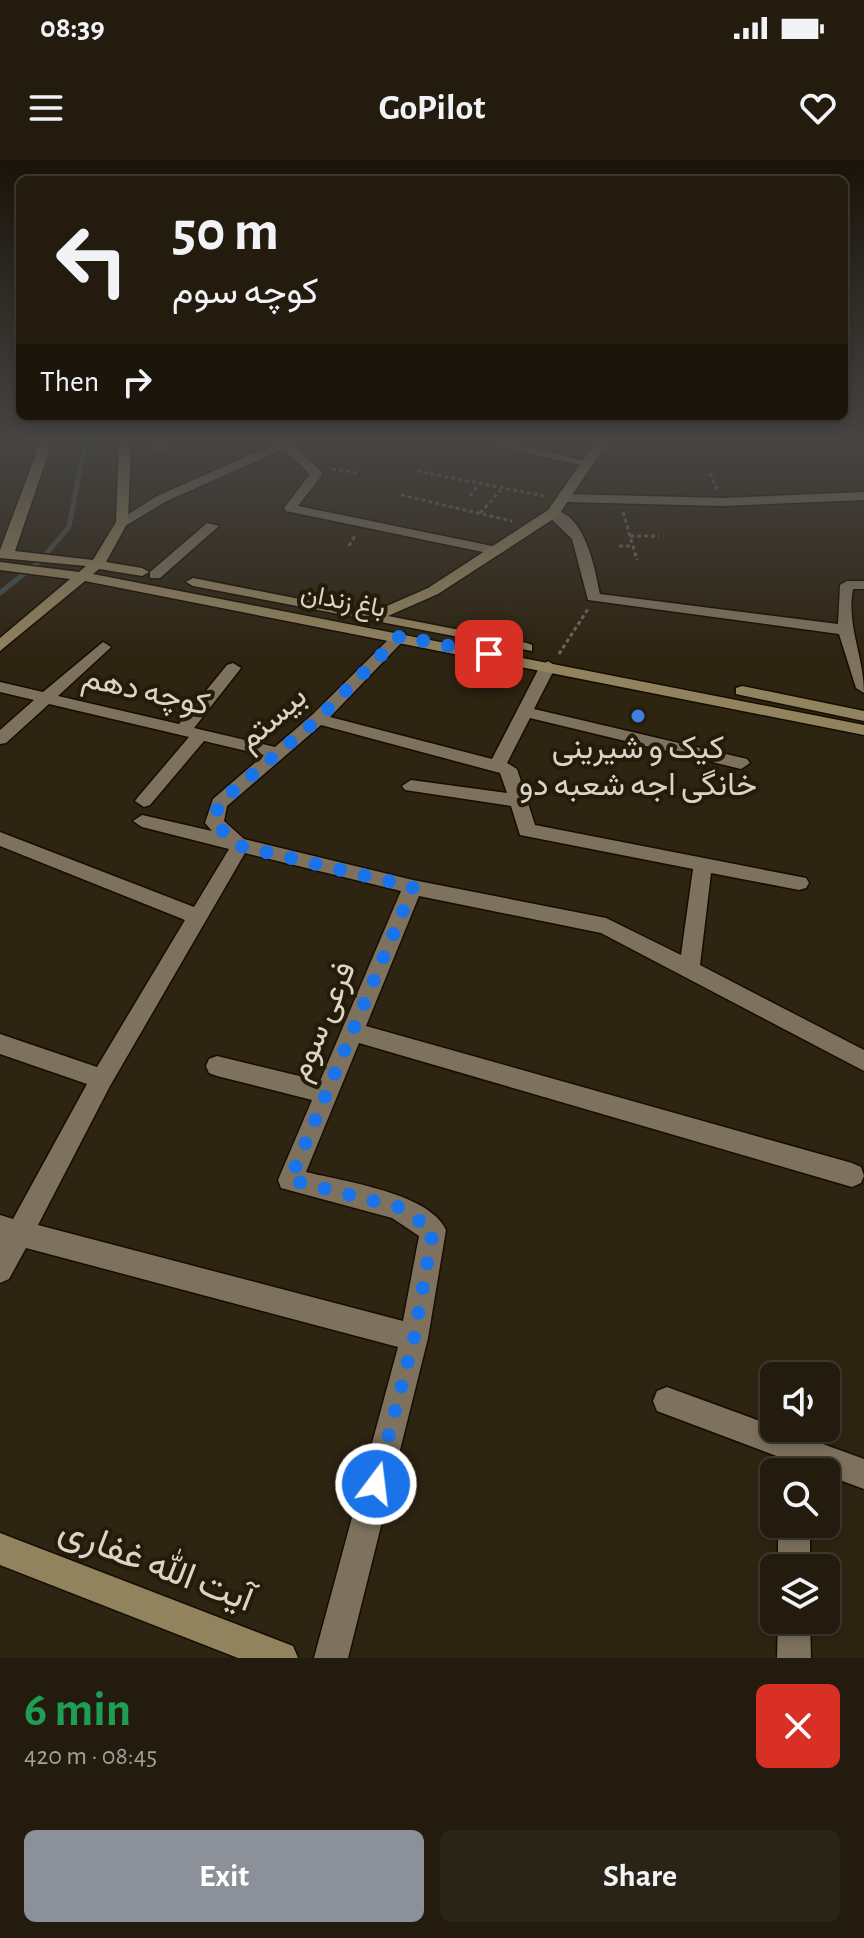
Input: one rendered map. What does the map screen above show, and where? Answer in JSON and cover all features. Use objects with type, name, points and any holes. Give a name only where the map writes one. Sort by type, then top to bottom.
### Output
[{"type":"main road","points":[[7,559],[22,513]]},
{"type":"main road","points":[[98,563],[122,522],[122,513]]},
{"type":"main road","points":[[376,616],[433,591],[553,513]]},
{"type":"main road","name":"باغ زندان","points":[[7,559],[864,716]]},
{"type":"main road","name":"باغ زندان","points":[[76,570],[98,563],[376,616],[405,630]]},
{"type":"main road","points":[[0,646],[76,570]]},
{"type":"main road","points":[[405,630],[433,591]]},
{"type":"main road","name":"باغ زندان","points":[[554,660],[864,730]]},
{"type":"main road","name":"آیت الله غفاری","points":[[0,1549],[281,1658]]},
{"type":"street","points":[[122,522],[137,513]]},
{"type":"street","points":[[314,513],[497,551]]},
{"type":"street","points":[[553,513],[578,533],[586,553],[593,597],[846,630]]},
{"type":"street","points":[[155,575],[212,526]]},
{"type":"street","points":[[864,585],[847,585],[845,589],[846,630],[864,688]]},
{"type":"street","name":"بیستم","points":[[240,846],[214,823],[219,803],[318,719],[405,630]]},
{"type":"street","points":[[0,739],[103,647]]},
{"type":"street","points":[[497,766],[554,660]]},
{"type":"street","points":[[144,801],[233,668]]},
{"type":"street","name":"کوچه دهم","points":[[0,687],[278,753]]},
{"type":"street","points":[[524,712],[741,763]]},
{"type":"street","points":[[318,719],[508,769],[527,830],[799,883]]},
{"type":"street","points":[[411,786],[518,801]]},
{"type":"street","points":[[142,821],[413,887],[606,926],[864,1061]]},
{"type":"street","points":[[0,839],[198,917]]},
{"type":"street","points":[[0,1270],[10,1232],[240,846]]},
{"type":"street","points":[[689,970],[703,864]]},
{"type":"street","name":"فرعی سوم","points":[[413,887],[290,1180],[398,1207],[433,1230],[414,1338]]},
{"type":"street","points":[[352,1032],[852,1175]]},
{"type":"street","points":[[0,1044],[102,1079]]},
{"type":"street","points":[[217,1066],[327,1093]]},
{"type":"street","points":[[10,1232],[414,1338],[331,1658]]},
{"type":"street","points":[[667,1401],[790,1458]]},
{"type":"street","points":[[840,1469],[864,1474]]},
{"type":"street","points":[[794,1634],[794,1658]]},
{"type":"path","points":[[480,513],[534,526]]},
{"type":"path","points":[[623,513],[637,560]]},
{"type":"path","points":[[494,525],[499,517]]},
{"type":"path","points":[[630,536],[659,536]]},
{"type":"path","points":[[619,546],[633,546]]},
{"type":"path","points":[[554,660],[593,597]]},
{"type":"waterway","points":[[0,593],[40,561],[69,527],[72,513]]},
{"type":"place","name":"کیک و شیرینی خانگی اجه شعبه دو","points":[[638,716]]},
{"type":"route","points":[[376,1484],[414,1338],[433,1230],[398,1207],[290,1180],[413,887],[240,846],[214,823],[219,803],[318,719],[400,636],[489,654]]}]
